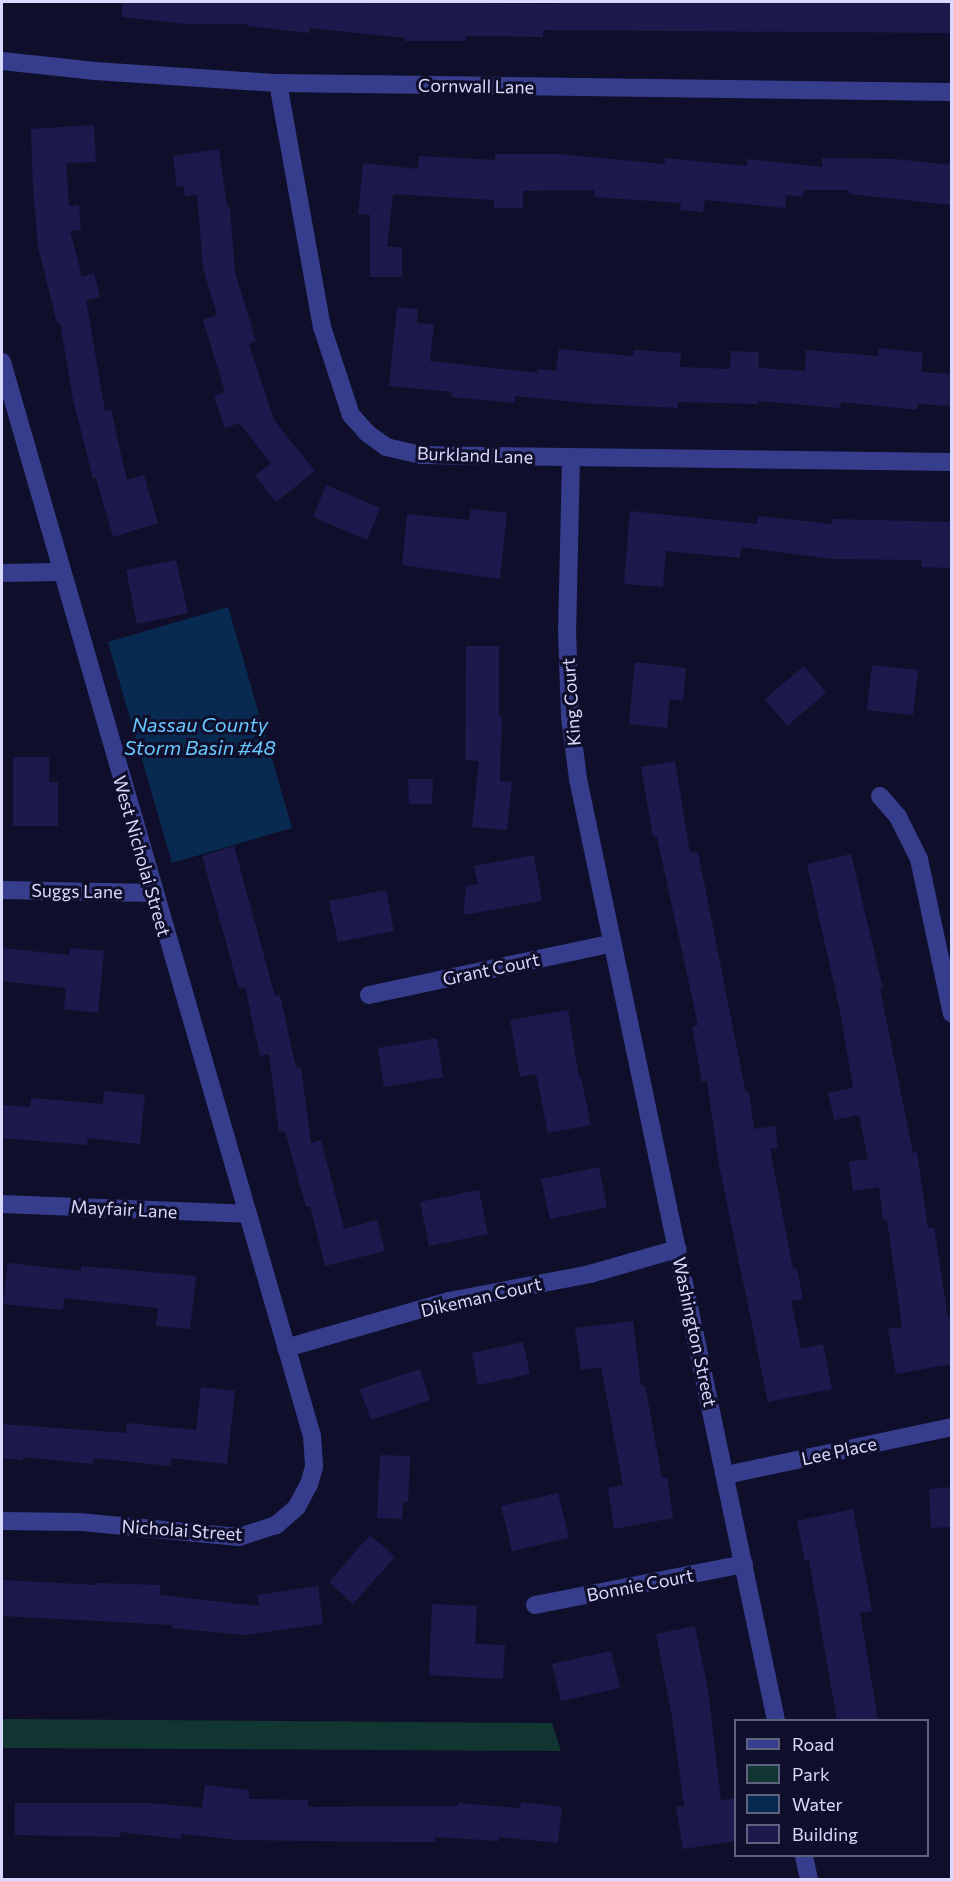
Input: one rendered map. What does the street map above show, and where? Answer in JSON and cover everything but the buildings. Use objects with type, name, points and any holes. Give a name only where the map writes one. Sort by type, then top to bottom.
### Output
[{"type":"street","name":"Cornwall Lane","points":[[2,60],[94,71],[278,83],[951,92]]},
{"type":"street","name":"Burkland Lane","points":[[278,83],[322,327],[351,415],[367,433],[386,447],[421,455],[951,462]]},
{"type":"street","name":"West Nicholai Street","points":[[2,362],[60,572],[286,1348]]},
{"type":"street","name":"King Court","points":[[571,458],[567,630],[570,717],[578,779],[613,943]]},
{"type":"street","points":[[2,573],[60,572]]},
{"type":"street","points":[[880,796],[898,817],[918,859],[951,1014]]},
{"type":"street","name":"Suggs Lane","points":[[2,890],[153,893]]},
{"type":"street","name":"Grant Court","points":[[369,994],[613,943]]},
{"type":"street","name":"Washington Street","points":[[613,943],[776,1719]]},
{"type":"street","name":"Mayfair Lane","points":[[2,1204],[246,1214]]},
{"type":"street","name":"Dikeman Court","points":[[286,1348],[449,1301],[590,1274],[677,1249]]},
{"type":"street","name":"Nicholai Street","points":[[2,1521],[79,1522],[239,1537],[276,1525],[297,1507],[309,1484],[314,1467],[312,1436],[286,1348]]},
{"type":"street","name":"Lee Place","points":[[726,1475],[951,1427]]},
{"type":"street","name":"Bonnie Court","points":[[536,1605],[744,1564]]},
{"type":"street","points":[[804,1857],[808,1880]]},
{"type":"green space","points":[[2,1719],[552,1723],[561,1751],[2,1748]]},
{"type":"water","name":"Nassau County Storm Basin #48","points":[[228,607],[292,828],[172,863],[108,642]]}]
